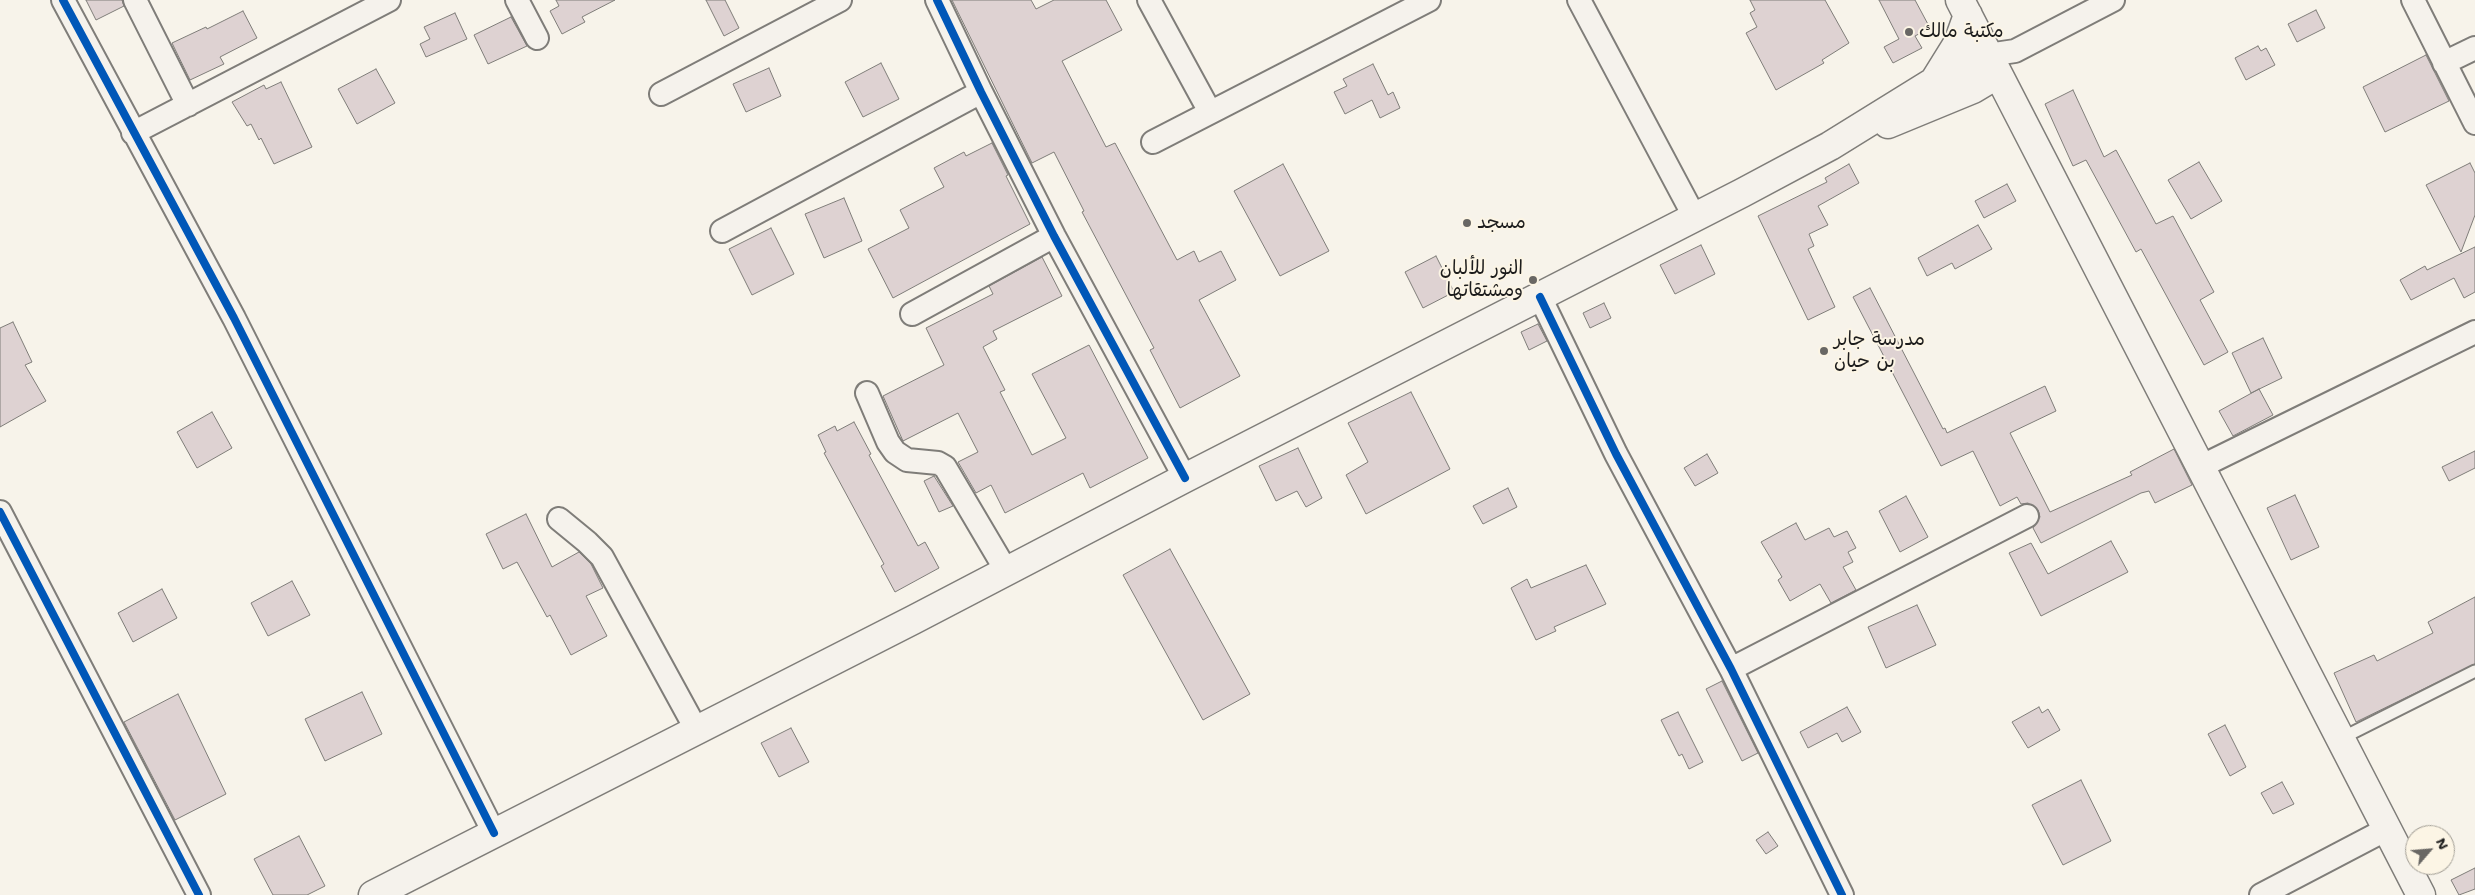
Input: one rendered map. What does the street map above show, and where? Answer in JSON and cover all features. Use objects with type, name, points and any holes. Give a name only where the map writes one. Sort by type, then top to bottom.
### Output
[{"type":"main road","points":[[1941,90],[1958,43],[1964,7]]},
{"type":"main road","points":[[1964,7],[2421,895]]},
{"type":"main road","points":[[373,895],[1007,572],[1185,478],[1993,64]]},
{"type":"main road","points":[[1941,90],[1980,98],[2012,101]]},
{"type":"street","points":[[64,0],[133,133],[234,318],[494,833]]},
{"type":"street","points":[[134,0],[188,104]]},
{"type":"street","points":[[133,133],[389,0]]},
{"type":"street","points":[[517,0],[536,38]]},
{"type":"street","points":[[661,94],[840,0]]},
{"type":"street","points":[[937,0],[1054,236],[1185,478]]},
{"type":"street","points":[[1149,0],[1210,112]]},
{"type":"street","points":[[1153,142],[1429,0]]},
{"type":"street","points":[[1579,0],[1694,216]]},
{"type":"street","points":[[1993,64],[2113,0]]},
{"type":"street","points":[[2412,0],[2475,123]]},
{"type":"street","points":[[2444,62],[2475,48]]},
{"type":"street","points":[[722,231],[981,92]]},
{"type":"street","points":[[912,314],[1054,236]]},
{"type":"street","points":[[1540,297],[1616,454],[1731,669],[1842,895]]},
{"type":"street","points":[[2200,467],[2475,332]]},
{"type":"street","points":[[867,393],[888,442],[895,452],[907,460],[938,462],[945,468],[1007,572]]},
{"type":"street","points":[[0,512],[199,895]]},
{"type":"street","points":[[1731,669],[2027,516]]},
{"type":"street","points":[[559,519],[588,542],[602,557],[696,729]]},
{"type":"street","points":[[2261,895],[2387,829]]},
{"type":"lane","points":[[2340,739],[2475,671]]},
{"type":"building","points":[[86,0],[122,0],[124,6],[96,20]]},
{"type":"building","points":[[556,0],[615,0],[582,17],[585,22],[562,34],[550,11],[559,6]]},
{"type":"building","points":[[706,0],[725,0],[739,28],[724,36]]},
{"type":"building","points":[[952,0],[1031,0],[1036,9],[1054,0],[1106,0],[1122,30],[1062,61],[1106,147],[1115,143],[1177,260],[1194,251],[1199,262],[1221,251],[1236,280],[1199,300],[1240,376],[1180,408],[1150,350],[1154,348],[1082,212],[1084,211],[1054,152],[1032,163]]},
{"type":"building","points":[[1750,0],[1825,0],[1849,43],[1822,60],[1824,63],[1776,90],[1746,33],[1757,27],[1750,13],[1755,10]]},
{"type":"building","name":"مكتبة مالك","points":[[1879,0],[1915,0],[1930,28],[1915,36],[1922,48],[1893,63],[1884,47],[1899,39]]},
{"type":"building","points":[[2316,10],[2325,28],[2297,42],[2288,24]]},
{"type":"building","points":[[243,11],[257,38],[220,57],[224,64],[190,80],[172,43],[206,27],[207,29]]},
{"type":"building","points":[[455,13],[467,39],[426,57],[420,44],[430,39],[424,27]]},
{"type":"building","points":[[511,17],[527,46],[488,64],[474,35]]},
{"type":"building","points":[[2258,46],[2261,51],[2266,48],[2275,65],[2246,80],[2235,58]]},
{"type":"building","points":[[2426,55],[2449,101],[2385,132],[2363,87]]},
{"type":"building","points":[[881,63],[899,99],[863,117],[845,82]]},
{"type":"building","points":[[1373,64],[1388,95],[1393,92],[1400,108],[1380,118],[1372,100],[1345,114],[1334,92],[1347,86],[1343,79]]},
{"type":"building","points":[[769,68],[781,96],[746,112],[733,84]]},
{"type":"building","points":[[376,69],[395,103],[357,124],[338,89]]},
{"type":"building","points":[[281,82],[312,147],[274,164],[261,138],[259,140],[251,124],[247,126],[232,102],[264,85],[266,89]]},
{"type":"building","points":[[2073,90],[2104,157],[2116,150],[2156,224],[2173,216],[2214,292],[2200,300],[2228,352],[2204,365],[2141,249],[2136,252],[2086,160],[2073,166],[2045,104]]},
{"type":"building","points":[[992,143],[1030,224],[893,298],[868,249],[909,228],[900,210],[944,187],[934,168],[964,152],[966,156]]},
{"type":"building","points":[[2199,162],[2222,201],[2191,219],[2168,180]]},
{"type":"building","points":[[2470,163],[2475,173],[2475,215],[2461,252],[2426,185]]},
{"type":"building","points":[[1283,164],[1329,251],[1280,276],[1234,191]]},
{"type":"building","points":[[1849,164],[1859,183],[1818,206],[1828,225],[1809,234],[1814,246],[1808,249],[1835,307],[1808,320],[1758,216],[1827,182],[1825,178]]},
{"type":"building","points":[[2007,184],[2016,201],[1984,218],[1975,201]]},
{"type":"building","points":[[844,198],[862,241],[824,258],[805,214]]},
{"type":"building","points":[[1978,225],[1992,249],[1955,269],[1952,263],[1927,276],[1918,258]]},
{"type":"building","points":[[771,228],[794,274],[752,295],[729,249]]},
{"type":"building","points":[[1701,245],[1715,274],[1675,294],[1660,265]]},
{"type":"building","points":[[2475,247],[2475,292],[2464,298],[2454,278],[2411,300],[2400,280],[2425,266],[2427,270]]},
{"type":"building","points":[[1436,256],[1454,292],[1423,308],[1405,272]]},
{"type":"building","points":[[1042,257],[1062,296],[993,331],[997,339],[983,347],[1005,390],[1000,392],[1032,455],[1066,438],[1032,374],[1089,345],[1148,458],[1090,488],[1083,473],[1005,513],[991,485],[976,493],[958,462],[978,452],[958,413],[903,441],[883,396],[944,365],[926,328],[993,294],[989,286]]},
{"type":"building","points":[[1870,288],[1943,429],[1945,428],[1947,433],[2045,386],[2056,411],[2010,433],[2050,512],[2132,475],[2130,472],[2174,449],[2192,485],[2155,503],[2149,491],[2141,493],[2041,543],[2033,528],[2040,517],[2038,510],[2028,503],[2021,504],[2017,497],[2000,506],[1973,451],[1941,466],[1853,297]]},
{"type":"building","points":[[1604,303],[1611,318],[1590,328],[1583,313]]},
{"type":"building","points":[[13,322],[32,362],[25,365],[46,401],[0,427],[0,328]]},
{"type":"building","points":[[1538,324],[1547,341],[1529,350],[1521,332]]},
{"type":"building","points":[[2263,338],[2282,378],[2251,393],[2232,353]]},
{"type":"building","points":[[2259,389],[2273,415],[2233,436],[2219,411]]},
{"type":"building","points":[[1411,392],[1450,469],[1366,514],[1346,475],[1368,462],[1348,423]]},
{"type":"building","points":[[212,412],[232,448],[197,468],[177,432]]},
{"type":"building","points":[[854,422],[871,454],[869,455],[918,546],[925,542],[939,568],[895,592],[881,566],[884,564],[824,453],[826,452],[818,435],[835,426],[837,431]]},
{"type":"building","points":[[1298,448],[1322,498],[1306,507],[1297,491],[1276,501],[1259,466]]},
{"type":"building","points":[[2475,451],[2475,468],[2449,481],[2442,467]]},
{"type":"building","points":[[1707,454],[1718,473],[1695,486],[1684,468]]},
{"type":"building","points":[[934,476],[953,506],[939,512],[924,481]]},
{"type":"building","points":[[1508,488],[1517,507],[1483,524],[1473,506]]},
{"type":"building","points":[[2295,495],[2319,547],[2291,560],[2267,508]]},
{"type":"building","points":[[1906,496],[1928,537],[1900,552],[1879,511]]},
{"type":"building","points":[[526,514],[552,567],[579,552],[591,564],[603,588],[586,596],[607,636],[571,655],[550,615],[547,617],[517,562],[503,569],[486,534]]},
{"type":"building","points":[[1796,523],[1805,540],[1829,528],[1834,537],[1847,531],[1856,548],[1848,552],[1853,562],[1843,567],[1856,590],[1831,603],[1820,584],[1790,601],[1778,580],[1782,577],[1761,542]]},
{"type":"building","points":[[2111,541],[2128,572],[2041,616],[2009,553],[2031,543],[2048,574]]},
{"type":"building","points":[[1170,549],[1250,694],[1203,720],[1123,575]]},
{"type":"building","points":[[1586,565],[1606,604],[1554,627],[1556,631],[1536,640],[1511,588],[1527,579],[1531,588]]},
{"type":"building","points":[[292,581],[310,615],[268,636],[251,603]]},
{"type":"building","points":[[162,589],[177,618],[133,642],[118,613]]},
{"type":"building","points":[[2475,597],[2475,664],[2356,722],[2334,673],[2374,655],[2377,661],[2433,633],[2428,622]]},
{"type":"building","points":[[1917,605],[1936,645],[1886,668],[1868,627]]},
{"type":"building","points":[[1722,681],[1758,753],[1742,761],[1706,689]]},
{"type":"building","points":[[362,692],[382,734],[325,761],[305,719]]},
{"type":"building","points":[[178,694],[226,794],[175,820],[124,722]]},
{"type":"building","points":[[1847,707],[1861,732],[1842,742],[1837,733],[1808,748],[1800,732]]},
{"type":"building","points":[[2039,707],[2042,713],[2048,709],[2060,730],[2028,748],[2012,722]]},
{"type":"building","points":[[1678,712],[1703,762],[1689,769],[1682,754],[1679,756],[1661,720]]},
{"type":"building","points":[[2225,725],[2246,767],[2230,776],[2208,734]]},
{"type":"building","points":[[791,728],[809,762],[779,777],[761,743]]},
{"type":"building","points":[[2081,780],[2111,841],[2063,865],[2032,805]]},
{"type":"building","points":[[2282,782],[2294,804],[2273,814],[2261,793]]},
{"type":"building","points":[[1768,832],[1778,846],[1766,854],[1756,840]]},
{"type":"building","points":[[299,836],[325,886],[307,895],[273,895],[254,859]]},
{"type":"building","points":[[2475,868],[2475,889],[2459,895],[2451,880]]},
{"type":"cycle path","points":[[63,0],[234,318],[494,833]]},
{"type":"cycle path","points":[[937,0],[1054,236],[1185,478]]},
{"type":"cycle path","points":[[1540,297],[1616,454],[1731,669],[1842,895]]},
{"type":"cycle path","points":[[0,512],[199,895]]},
{"type":"place","name":"مكتبة مالك","points":[[1909,32]]},
{"type":"place","name":"مسجد","points":[[1467,223]]},
{"type":"place","name":"النور للألبان ومشتقاتها","points":[[1533,280]]},
{"type":"place","name":"مدرسة جابر بن حيان","points":[[1824,351]]}]
